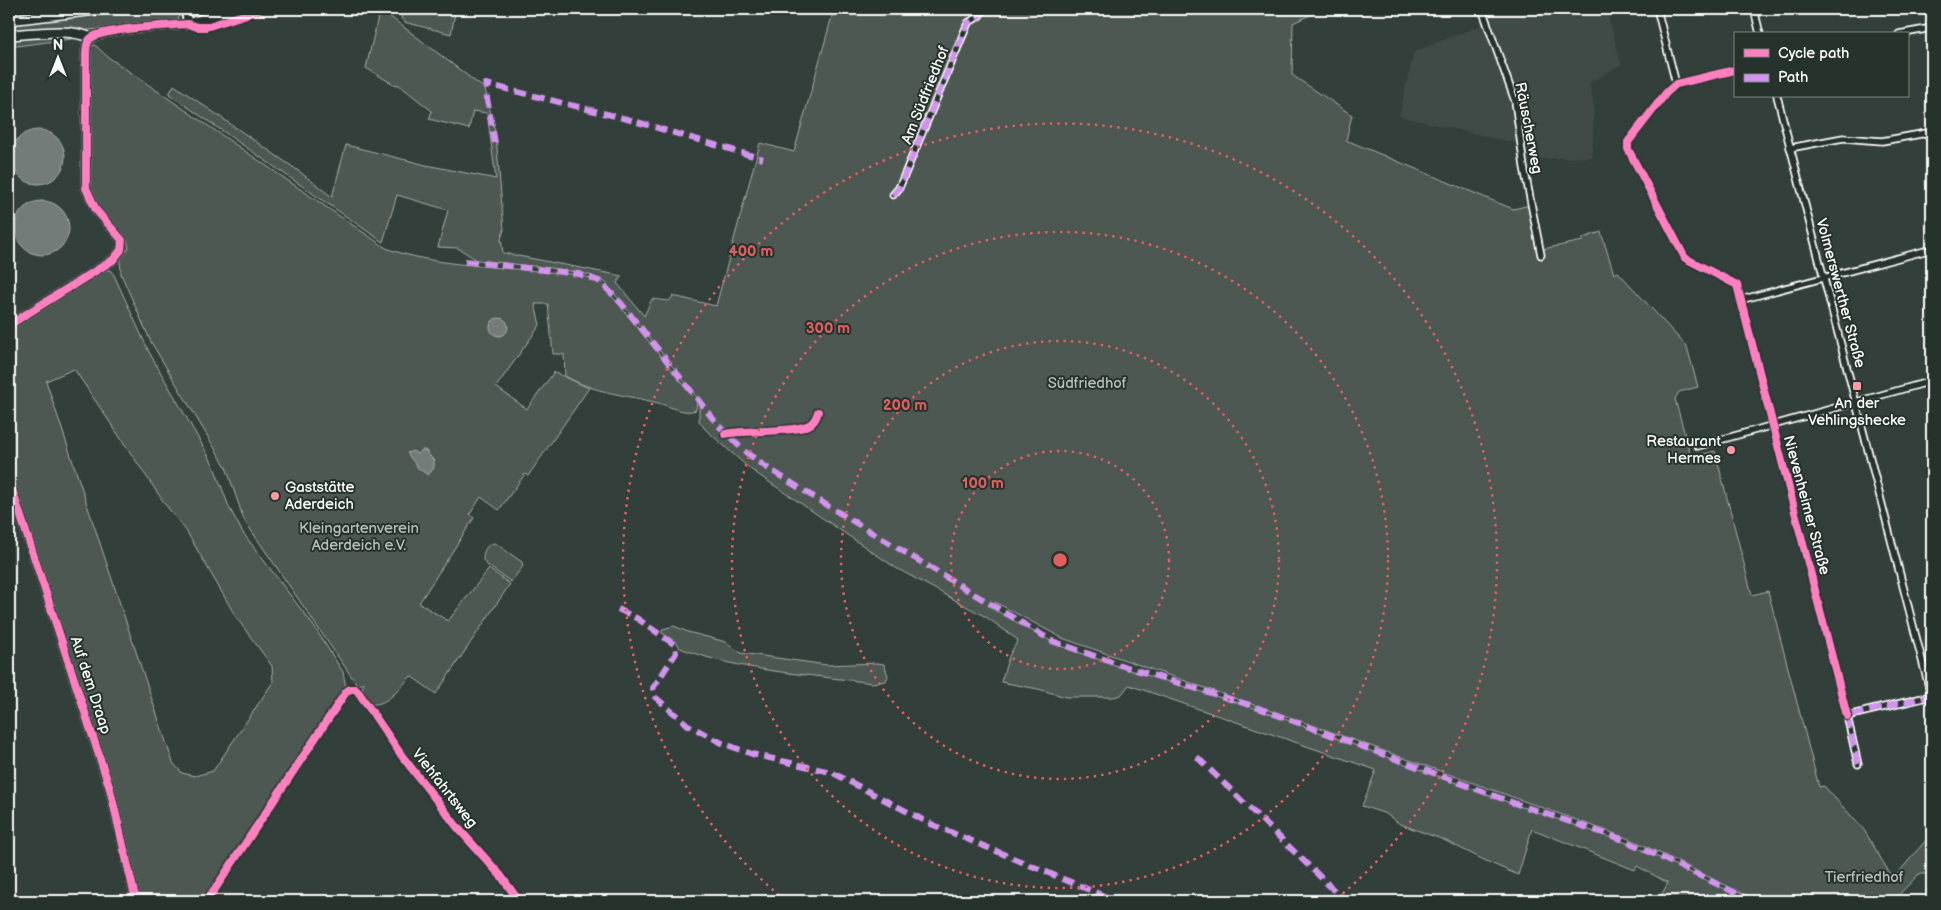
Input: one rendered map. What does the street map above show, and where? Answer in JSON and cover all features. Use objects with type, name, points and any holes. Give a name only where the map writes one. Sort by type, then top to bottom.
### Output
[{"type":"main road","points":[[9,20],[105,9]]},
{"type":"main road","points":[[188,24],[232,9]]},
{"type":"main road","points":[[9,35],[70,32],[91,38]]},
{"type":"street","points":[[185,9],[188,24]]},
{"type":"street","points":[[9,325],[113,260],[119,254],[122,242],[96,210],[86,188],[86,56],[87,45],[91,38],[110,32],[188,24],[206,27],[262,9]]},
{"type":"street","name":"Am Südfriedhof","points":[[894,195],[899,188],[922,136],[968,23],[984,9]]},
{"type":"street","name":"Räuscherweg","points":[[1482,9],[1514,101],[1540,255]]},
{"type":"street","points":[[1657,9],[1676,84],[1734,70]]},
{"type":"street","points":[[1754,9],[1760,32]]},
{"type":"street","points":[[1908,32],[1932,28]]},
{"type":"street","name":"Nievenheimer Straße","points":[[1676,84],[1666,93],[1628,142],[1628,149],[1685,258],[1737,285],[1858,764]]},
{"type":"street","name":"Volmerswerther Straße","points":[[1778,98],[1932,697]]},
{"type":"street","points":[[1790,148],[1843,138],[1882,141],[1932,132]]},
{"type":"street","points":[[1740,300],[1932,249]]},
{"type":"street","points":[[1698,446],[1932,381]]},
{"type":"street","name":"Auf dem Draap","points":[[9,480],[110,789],[136,901]]},
{"type":"street","name":"Viehfahrtsweg","points":[[206,901],[346,692],[354,688],[434,798],[501,876],[519,901]]},
{"type":"street","points":[[1847,716],[1932,697]]},
{"type":"shaded area","points":[[1485,9],[1606,9],[1621,64],[1589,83],[1594,106],[1592,157],[1530,159],[1519,144],[1399,116],[1414,52],[1484,24],[1488,18]]},
{"type":"shaded area","points":[[38,130],[48,132],[57,138],[63,147],[65,157],[63,167],[57,176],[48,182],[38,184],[28,182],[19,176],[13,167],[11,157],[13,147],[19,138],[28,132]]},
{"type":"shaded area","points":[[42,201],[52,203],[61,209],[67,218],[69,228],[67,238],[61,247],[52,253],[42,255],[32,253],[23,247],[17,238],[15,228],[17,218],[23,209],[32,203]]},
{"type":"shaded area","points":[[499,318],[505,321],[508,327],[505,333],[499,336],[493,333],[490,327],[493,321]]},
{"type":"shaded area","points":[[425,450],[434,461],[434,468],[428,475],[419,469],[407,453],[413,451],[417,454]]},
{"type":"green space","points":[[127,9],[180,9],[181,13],[178,19],[172,22],[88,30],[71,39],[9,47],[9,23]]},
{"type":"green space","points":[[193,9],[223,9],[197,17],[193,14]]},
{"type":"green space","points":[[243,9],[256,9],[201,25]]},
{"type":"green space","name":"Südfriedhof","points":[[380,9],[485,89],[496,136],[504,230],[501,239],[503,253],[622,276],[617,283],[644,316],[652,299],[669,301],[673,296],[716,306],[760,143],[794,152],[834,9],[1323,9],[1293,23],[1292,75],[1352,115],[1346,140],[1513,209],[1530,205],[1538,250],[1583,241],[1583,238],[1601,232],[1614,274],[1618,272],[1687,347],[1698,387],[1679,392],[1675,399],[1691,457],[1715,451],[1752,595],[1768,591],[1819,787],[1824,786],[1864,830],[1893,879],[1932,833],[1932,874],[1919,874],[1893,901],[1758,901],[1635,841],[1062,638],[995,602],[991,608],[1058,645],[1126,669],[1252,707],[1513,804],[1630,844],[1751,901],[1658,901],[1668,883],[1637,866],[1635,870],[1532,829],[1518,875],[1444,840],[1400,824],[1386,814],[1362,806],[1376,770],[1129,685],[1121,695],[1114,697],[1066,697],[1001,682],[1009,656],[1018,640],[986,617],[896,568],[750,469],[705,429],[699,421],[699,400],[605,282],[590,275],[560,269],[477,260],[458,248],[438,247],[448,210],[397,195],[383,242],[169,94],[174,85],[300,172],[332,197],[346,145],[426,165],[496,179],[487,113],[473,111],[469,129],[429,119],[432,111],[399,85],[393,84],[366,68]]},
{"type":"green space","points":[[409,9],[456,9],[451,34],[404,22],[401,18],[402,15]]},
{"type":"green space","name":"Kleingartenverein Aderdeich e.V.","points":[[95,45],[108,57],[386,248],[403,254],[440,261],[585,276],[600,281],[697,401],[696,410],[682,411],[658,403],[599,390],[565,376],[564,354],[553,354],[548,304],[535,304],[540,325],[496,387],[527,409],[554,372],[589,388],[528,476],[525,474],[499,510],[481,497],[470,514],[474,518],[419,603],[448,621],[489,569],[510,584],[436,694],[411,676],[387,699],[380,703],[373,704],[367,702],[360,695],[364,682],[358,686],[244,520],[226,467],[151,342],[121,274],[120,260],[129,248],[127,240],[95,202],[89,184],[89,52],[92,46]]},
{"type":"green space","points":[[110,270],[114,275],[149,352],[213,464],[229,507],[243,533],[313,625],[343,672],[346,687],[204,901],[140,901],[114,788],[9,466],[9,328],[103,271]],"holes":[[[74,369],[165,504],[187,532],[236,617],[272,666],[273,682],[213,771],[195,776],[182,773],[173,763],[46,381]]]},
{"type":"green space","points":[[495,543],[522,562],[523,566],[511,582],[483,560],[486,548]]},
{"type":"green space","points":[[674,626],[688,632],[726,642],[741,653],[827,665],[884,664],[888,676],[886,681],[872,683],[775,671],[726,662],[680,648],[677,643],[662,633],[663,629]]},
{"type":"tram line","points":[[9,14],[63,9]]},
{"type":"marked path","points":[[893,195],[899,188],[968,23],[979,16],[984,9]]},
{"type":"marked path","points":[[495,143],[486,84],[627,119],[763,159]]},
{"type":"marked path","points":[[465,261],[579,274],[599,281],[621,303],[718,425],[743,450],[763,465],[828,506],[1052,641],[1126,667],[1253,706],[1514,803],[1624,840],[1753,901]]},
{"type":"marked path","points":[[618,609],[638,619],[675,645],[676,653],[653,688],[655,697],[688,725],[722,743],[752,754],[831,772],[931,824],[1116,901]]},
{"type":"marked path","points":[[1858,764],[1847,716],[1931,696]]},
{"type":"marked path","points":[[1197,757],[1345,901]]},
{"type":"cycle path","points":[[9,325],[113,260],[121,250],[122,240],[96,210],[86,188],[86,54],[89,40],[110,32],[137,28],[188,24],[206,27],[262,9]]},
{"type":"cycle path","points":[[1734,70],[1676,84],[1666,93],[1628,142],[1628,149],[1685,258],[1737,285],[1847,716]]},
{"type":"cycle path","points":[[725,434],[796,429],[812,423],[818,412]]},
{"type":"cycle path","points":[[9,480],[110,789],[136,901]]},
{"type":"cycle path","points":[[207,901],[346,692],[350,689],[356,689],[402,756],[458,828],[501,876],[519,901]]},
{"type":"place","name":"An der Vehlingshecke","points":[[1857,386]]},
{"type":"place","name":"Restaurant Hermes","points":[[1731,450]]},
{"type":"place","name":"Gaststätte Aderdeich","points":[[275,496]]},
{"type":"park label","name":"Tierfriedhof","points":[[1864,877]]}]
